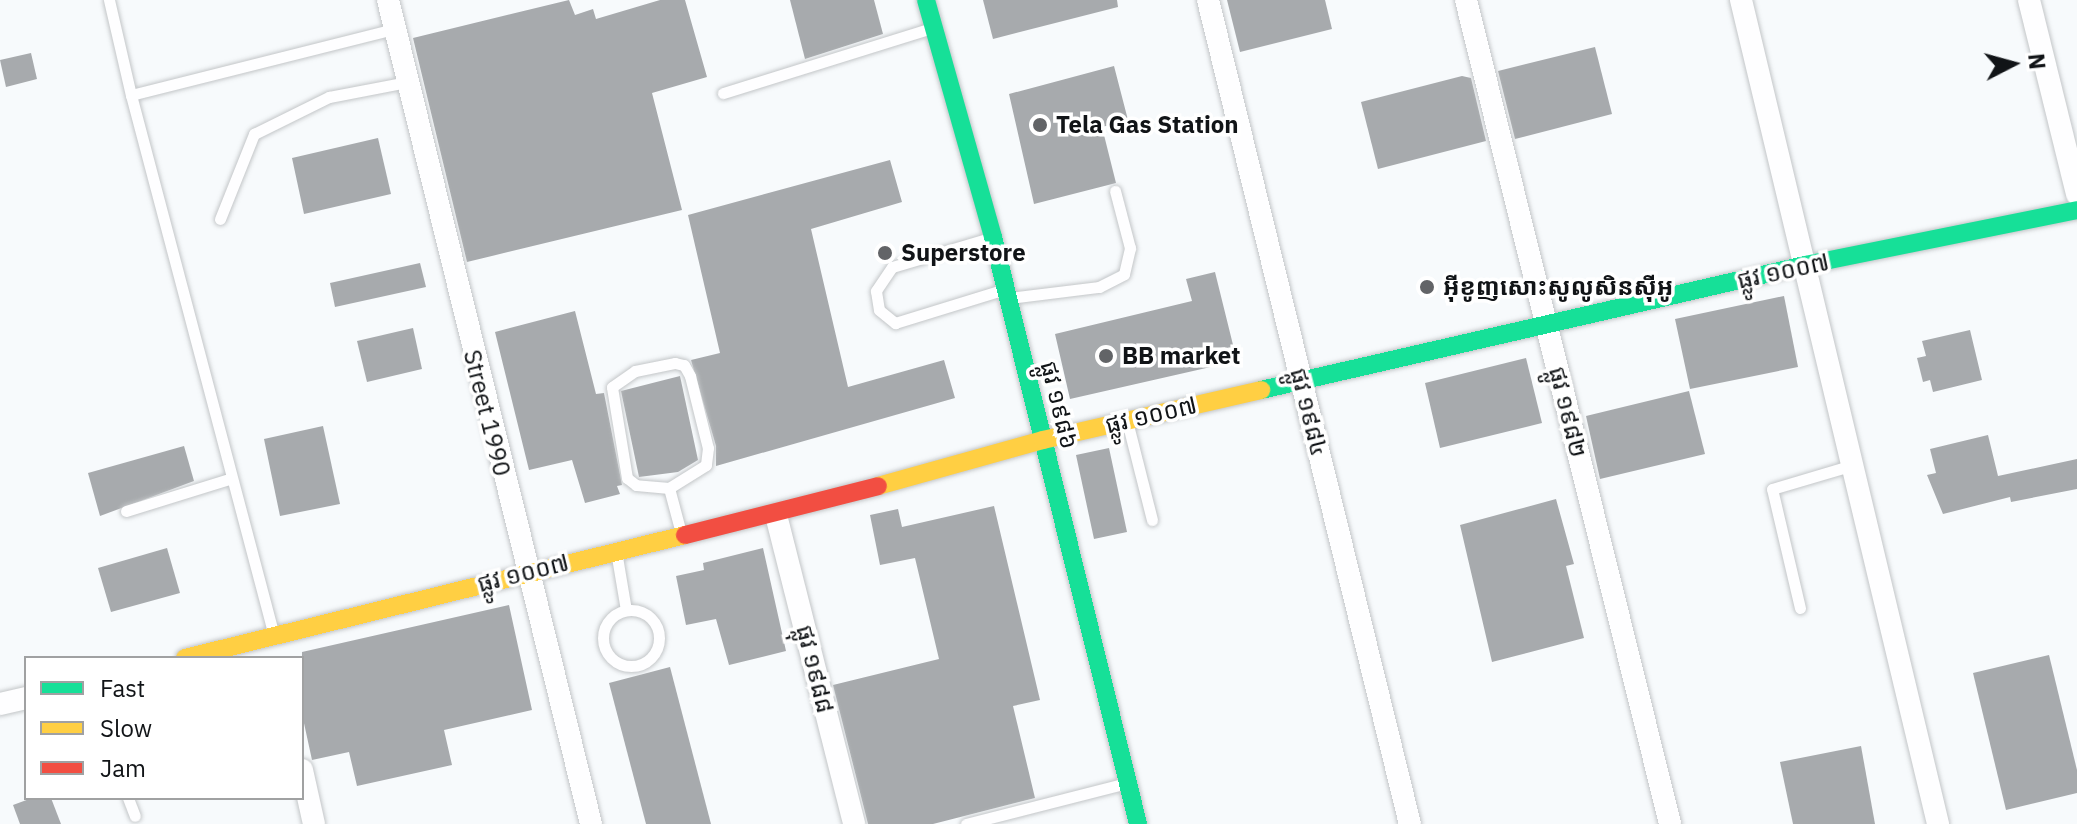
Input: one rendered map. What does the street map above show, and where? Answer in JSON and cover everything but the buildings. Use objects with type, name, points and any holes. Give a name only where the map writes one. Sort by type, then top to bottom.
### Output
[{"type":"street","name":"Street 1990","points":[[388,0],[525,571],[591,824]]},
{"type":"street","name":"ផ្លូវ ១៩៨៦","points":[[926,0],[993,237],[1138,824]]},
{"type":"street","name":"ផ្លូវ ១៩៨៤","points":[[1208,0],[1410,824]]},
{"type":"street","name":"ផ្លូវ ១៩៨២","points":[[1466,0],[1670,824]]},
{"type":"street","points":[[1741,0],[1938,824]]},
{"type":"street","points":[[2029,0],[2077,194]]},
{"type":"street","name":"ផ្លូវ ១០០៧","points":[[193,656],[525,571],[776,515],[1043,440],[1805,265],[2077,210]]},
{"type":"street","name":"ផ្លុវ ១៩៨៨","points":[[776,515],[854,824]]},
{"type":"street","points":[[274,635],[279,656]]},
{"type":"street","points":[[0,704],[24,698]]},
{"type":"street","points":[[304,779],[314,824]]},
{"type":"lane","points":[[109,0],[229,479],[274,635]]},
{"type":"lane","points":[[723,93],[932,28]]},
{"type":"lane","points":[[131,95],[394,29]]},
{"type":"lane","points":[[220,219],[254,134],[329,97],[407,82]]},
{"type":"lane","points":[[993,237],[892,267],[876,291],[879,310],[895,323],[1007,294],[1099,287],[1124,274],[1130,248],[1115,191]]},
{"type":"lane","points":[[675,363],[684,365],[690,376],[708,448],[706,465],[669,488],[636,485],[627,478],[612,387],[635,371],[675,363]]},
{"type":"lane","points":[[1127,421],[1152,520]]},
{"type":"lane","points":[[1800,608],[1772,489],[1853,465]]},
{"type":"lane","points":[[126,511],[229,479]]},
{"type":"lane","points":[[669,488],[682,535]]},
{"type":"lane","points":[[616,551],[626,610]]},
{"type":"lane","points":[[626,610],[651,618],[659,635],[649,659],[632,665],[615,660],[604,636],[611,619],[626,610]]},
{"type":"lane","points":[[966,824],[1128,783]]},
{"type":"lane","points":[[129,800],[135,816]]},
{"type":"traffic: fast","points":[[926,0],[993,237],[1138,824]]},
{"type":"traffic: fast","points":[[1261,390],[1805,265],[2077,210]]},
{"type":"traffic: slow","points":[[878,486],[1043,440],[1261,390]]},
{"type":"traffic: slow","points":[[193,656],[685,535]]},
{"type":"traffic: jam","points":[[685,535],[878,486]]},
{"type":"place","name":"Tela Gas Station","points":[[1040,125]]},
{"type":"place","name":"Superstore","points":[[885,253]]},
{"type":"place","name":"អ៊ីខូញសោះសូលូសិនស៊ីអូ","points":[[1427,287]]},
{"type":"place","name":"BB market","points":[[1106,356]]}]
